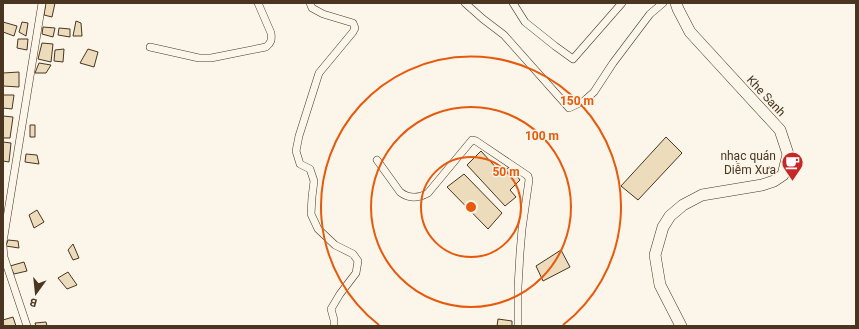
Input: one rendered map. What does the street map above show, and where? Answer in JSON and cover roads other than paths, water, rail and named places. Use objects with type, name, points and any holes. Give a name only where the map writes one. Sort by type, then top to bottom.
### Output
[{"type":"highway","name":"Khe Sanh","points":[[676,3],[690,32],[780,130],[788,154],[783,174],[774,181],[762,185],[702,195],[683,205],[670,216],[663,227],[655,255],[660,284],[681,326]]},
{"type":"street","points":[[3,242],[42,3]]},
{"type":"street","points":[[150,47],[199,58],[211,58],[266,47],[272,38],[258,3]]},
{"type":"street","points":[[310,3],[312,8],[323,14],[353,23],[355,28],[347,41],[319,73],[299,136],[296,151],[300,164],[310,169],[314,181],[311,214],[318,229],[335,245],[353,254],[358,261],[356,273],[340,294],[332,310],[334,326]]},
{"type":"street","points":[[465,3],[504,35],[569,108],[584,101],[594,92],[613,63],[650,14],[663,3]]},
{"type":"street","points":[[513,3],[525,22],[573,59],[622,3]]},
{"type":"street","points":[[377,160],[400,192],[406,196],[416,197],[428,193],[472,140],[476,141],[528,176],[529,180],[522,229],[518,287],[518,326]]},
{"type":"street","points":[[3,246],[4,257],[27,326]]},
{"type":"place","name":"nhạc quán Diễm Xưa","points":[[792,182]]}]
